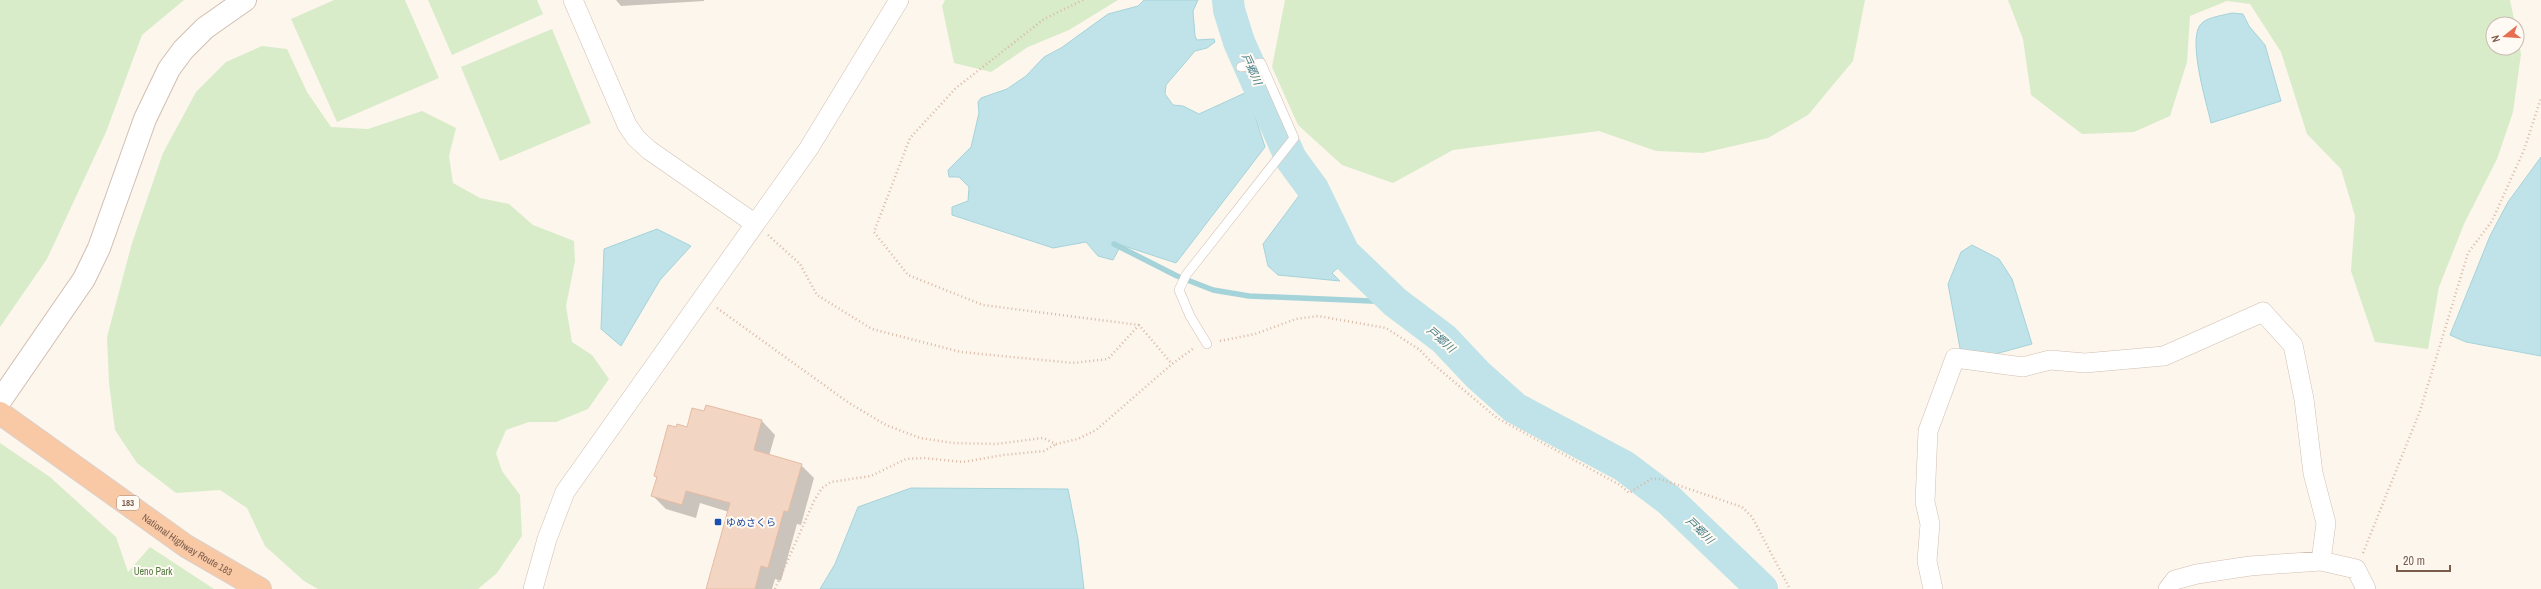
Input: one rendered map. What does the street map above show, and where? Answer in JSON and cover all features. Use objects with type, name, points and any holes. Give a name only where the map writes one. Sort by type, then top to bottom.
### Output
[{"type":"highway","name":"National Highway Route 183","points":[[0,413],[186,546],[260,589]]},
{"type":"street","points":[[0,401],[84,279],[99,248],[145,118],[169,70],[183,50],[205,28],[244,0]]},
{"type":"street","points":[[573,0],[620,109],[636,138],[649,150],[754,223]]},
{"type":"street","points":[[533,589],[547,539],[565,492],[754,223],[809,148],[899,0]]},
{"type":"street","points":[[1933,589],[1927,561],[1930,524],[1925,502],[1928,431],[1955,358],[2023,367],[2050,360],[2085,363],[2164,356],[2263,312],[2293,345],[2304,399],[2313,473],[2326,523],[2321,561]]},
{"type":"street","points":[[2168,589],[2175,580],[2197,574],[2250,566],[2321,561],[2356,569],[2366,589]]},
{"type":"lane","points":[[1207,344],[1190,316],[1179,290],[1186,275],[1294,138],[1261,62],[1241,67]]},
{"type":"path","points":[[1083,0],[1044,19],[956,88],[915,132],[910,138],[874,232],[908,275],[983,305],[1139,325],[1172,364]]},
{"type":"path","points":[[2356,569],[2420,411],[2468,253],[2492,221],[2524,150],[2541,98]]},
{"type":"path","points":[[754,223],[800,264],[817,294],[872,329],[962,352],[1073,364],[1108,360],[1139,325]]},
{"type":"path","points":[[702,297],[849,403],[886,425],[920,438],[953,443],[996,444],[1043,438],[1056,444]]},
{"type":"path","points":[[775,589],[814,501],[822,488],[831,482],[871,476],[906,459],[924,458],[963,462],[1003,455],[1044,451],[1056,444],[1078,439],[1096,430],[1172,364],[1195,348],[1255,334],[1279,324],[1303,317],[1318,316],[1386,328],[1420,350],[1432,364],[1497,418],[1620,485],[1630,493],[1651,479],[1660,479],[1742,507],[1752,516],[1790,589]]},
{"type":"green space","points":[[0,0],[184,0],[142,35],[106,132],[47,259],[0,327]]},
{"type":"green space","points":[[334,0],[405,0],[439,78],[337,122],[291,19]]},
{"type":"green space","points":[[428,0],[537,0],[543,14],[452,55]]},
{"type":"green space","points":[[945,0],[1118,0],[1069,30],[1028,47],[991,72],[954,63],[942,6]]},
{"type":"green space","points":[[1285,0],[1865,0],[1853,61],[1808,115],[1768,138],[1703,153],[1656,151],[1599,131],[1453,150],[1393,183],[1342,165],[1298,125],[1272,67]]},
{"type":"green space","points":[[2008,0],[2510,0],[2513,16],[2485,16],[2485,56],[2521,56],[2513,112],[2497,159],[2464,224],[2439,287],[2428,349],[2375,342],[2351,271],[2355,216],[2341,169],[2307,134],[2281,52],[2250,4],[2227,1],[2190,16],[2187,62],[2170,116],[2134,132],[2082,134],[2031,95],[2023,39]]},
{"type":"green space","points":[[552,29],[591,123],[500,161],[461,67]]},
{"type":"green space","points":[[262,46],[287,49],[307,92],[331,127],[368,129],[422,111],[456,128],[449,156],[453,183],[480,198],[509,204],[533,225],[574,241],[575,261],[566,306],[572,342],[592,355],[609,379],[588,409],[556,422],[529,422],[506,430],[496,453],[502,471],[520,495],[522,536],[497,573],[478,589],[318,589],[304,581],[265,546],[247,508],[220,490],[176,493],[137,463],[115,430],[109,383],[107,337],[132,243],[163,153],[196,92],[226,62]]},
{"type":"green space","name":"Ueno Park","points":[[0,443],[50,477],[116,537],[128,572],[150,547],[214,589],[0,589]]},
{"type":"water","points":[[1144,0],[1198,0],[1193,11],[1195,36],[1197,40],[1214,39],[1215,42],[1207,48],[1195,51],[1166,85],[1165,94],[1173,105],[1183,106],[1199,114],[1247,92],[1265,147],[1176,263],[1121,245],[1113,260],[1098,256],[1086,242],[1053,248],[952,215],[952,207],[968,201],[969,187],[959,177],[949,177],[948,170],[971,147],[979,113],[978,102],[981,98],[1007,89],[1026,76],[1044,57],[1061,48],[1108,14],[1138,6]]},
{"type":"water","points":[[2232,13],[2243,14],[2249,26],[2265,45],[2281,101],[2211,123],[2199,70],[2196,40],[2198,29],[2206,20]]},
{"type":"water","points":[[2541,157],[2541,356],[2466,342],[2450,335],[2490,236],[2508,202]]},
{"type":"water","points":[[1301,193],[1313,221],[1323,234],[1328,247],[1348,273],[1339,267],[1332,273],[1340,281],[1278,275],[1268,266],[1263,244]]},
{"type":"water","points":[[657,229],[691,246],[660,280],[621,346],[601,329],[604,249]]},
{"type":"water","points":[[1972,245],[1999,259],[2012,279],[2032,344],[1966,362],[1960,348],[1948,284],[1961,252]]},
{"type":"water","points":[[911,488],[1068,489],[1078,539],[1084,589],[820,589],[835,564],[858,507]]},
{"type":"building","points":[[706,405],[762,420],[754,450],[802,464],[788,512],[784,511],[768,568],[761,566],[755,589],[706,589],[730,503],[686,491],[682,505],[651,496],[657,477],[654,476],[668,425],[676,427],[677,424],[687,427],[692,408],[704,411]]},
{"type":"waterway","name":"戸郷川","points":[[1228,0],[1229,10],[1239,42],[1291,159],[1313,189],[1344,253],[1395,302],[1444,339],[1478,375],[1515,408],[1624,466],[1669,500],[1762,589]]},
{"type":"waterway","points":[[1114,244],[1177,276],[1213,290],[1249,296],[1395,302]]},
{"type":"place","name":"ゆめさくら","points":[[718,522]]}]
